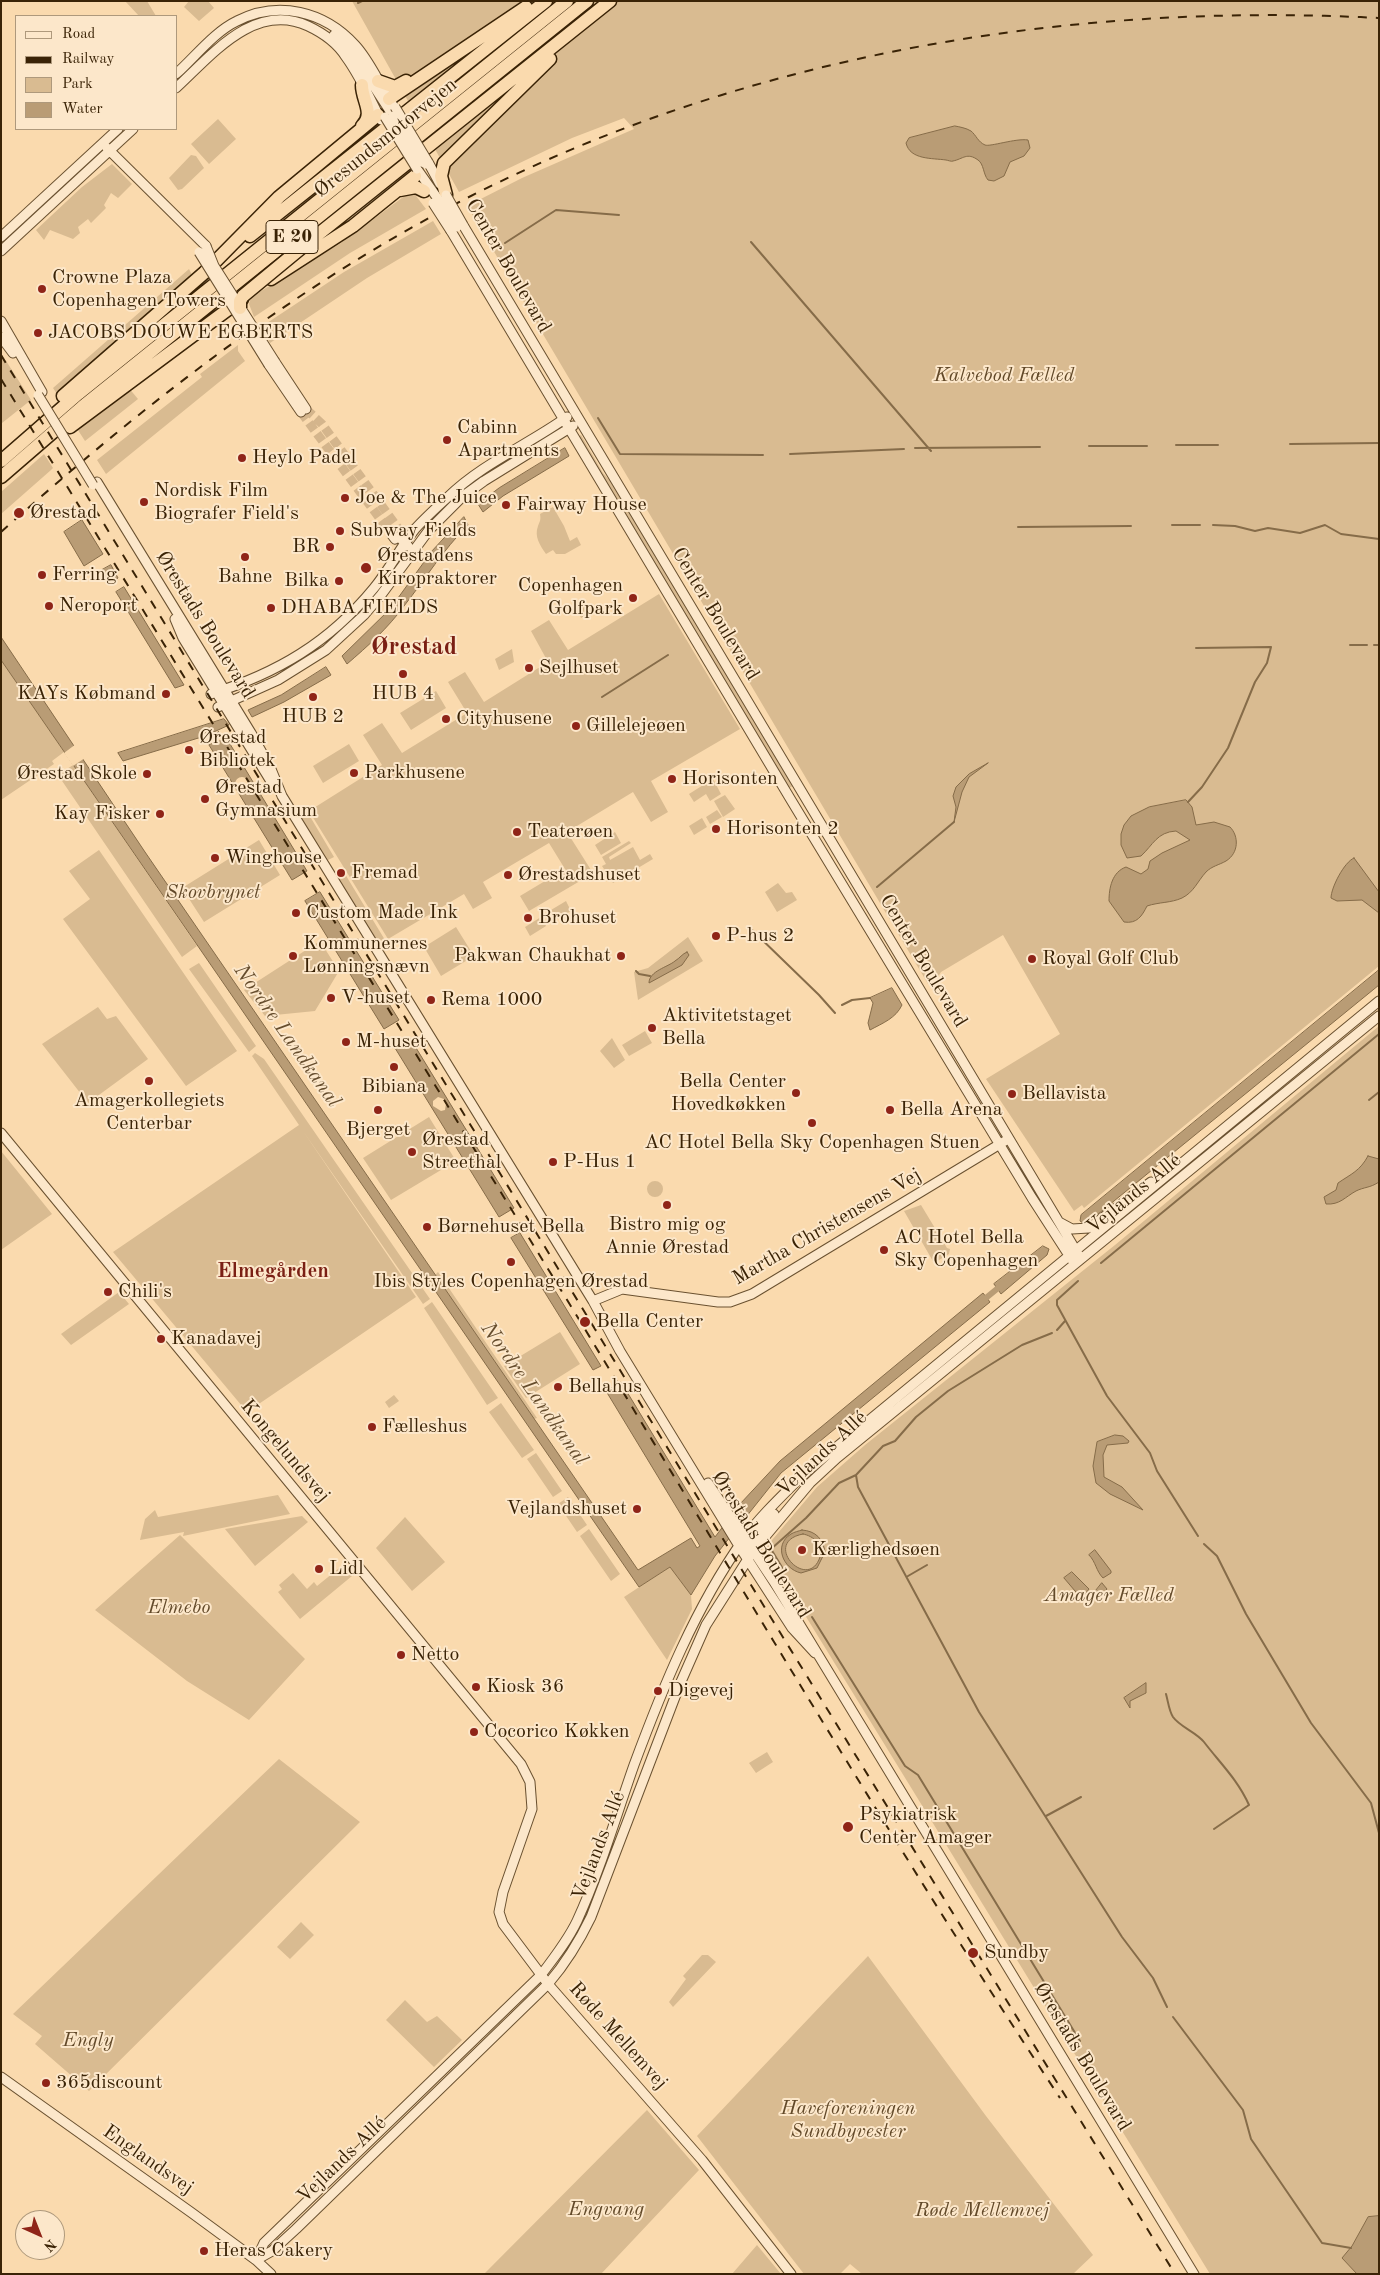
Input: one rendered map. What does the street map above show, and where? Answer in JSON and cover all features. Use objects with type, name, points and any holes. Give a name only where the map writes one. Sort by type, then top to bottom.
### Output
[{"type":"highway","points":[[1,450],[204,273],[279,197],[352,136],[477,39],[535,1]]},
{"type":"highway","points":[[214,272],[284,209],[546,1]]},
{"type":"highway","name":"Øresundsmotorvejen","points":[[1,461],[78,394],[567,1]]},
{"type":"highway","name":"Øresundsmotorvejen","points":[[1,478],[82,407],[587,1]]},
{"type":"highway","points":[[439,199],[441,168],[467,138],[612,1]]},
{"type":"highway","points":[[240,308],[240,301],[243,296],[306,244],[612,1]]},
{"type":"highway","points":[[378,81],[395,87],[400,86],[450,50],[477,39]]},
{"type":"highway","points":[[352,136],[369,118],[369,112],[362,95],[362,85]]},
{"type":"highway","points":[[1,478],[219,314],[353,226],[398,191],[421,168],[467,138]]},
{"type":"highway","points":[[398,191],[411,187],[424,190]]},
{"type":"street","name":"Center Boulevard","points":[[178,72],[215,37],[236,21],[259,13],[295,11],[322,18],[341,31],[356,46],[378,81],[386,110],[421,168],[424,190],[439,199],[457,228],[481,257],[1009,1138],[1058,1221],[1075,1258]]},
{"type":"street","name":"Center Boulevard","points":[[178,86],[222,45],[241,31],[259,23],[278,20],[294,22],[318,30],[334,42],[346,55],[362,85],[386,110],[457,228],[570,428],[791,800],[1000,1144],[1075,1258]]},
{"type":"street","points":[[318,30],[332,33],[346,45],[386,110]]},
{"type":"street","points":[[1,237],[117,130]]},
{"type":"street","points":[[1,251],[132,130]]},
{"type":"street","points":[[103,143],[182,222],[195,239],[272,364],[304,410]]},
{"type":"street","points":[[214,272],[240,308],[272,364]]},
{"type":"street","name":"Ørestads Boulevard","points":[[1,321],[40,393],[165,602],[183,638],[225,704],[271,769],[282,796],[593,1301],[620,1351],[683,1452],[708,1484],[735,1532],[815,1653],[1194,2274]]},
{"type":"street","name":"Ørestads Boulevard","points":[[1,337],[40,393]]},
{"type":"street","points":[[217,692],[273,672],[320,641],[370,594],[399,536],[430,514],[477,472],[574,412]]},
{"type":"street","points":[[225,704],[278,680],[331,645],[364,615],[429,530],[466,494],[580,422]]},
{"type":"street","points":[[399,536],[411,553]]},
{"type":"street","name":"Vejlands Allé","points":[[256,2260],[272,2251],[296,2229],[548,1984],[576,1948],[591,1917],[695,1647],[722,1597],[721,1590],[746,1549],[837,1458],[1005,1323],[1167,1175],[1379,1001]]},
{"type":"street","name":"Vejlands Allé","points":[[256,2260],[264,2243],[541,1975],[576,1922],[635,1762],[699,1611],[746,1549],[784,1494],[805,1474],[1379,1016]]},
{"type":"street","name":"Kongelundsvej","points":[[1,1133],[521,1764],[530,1782],[532,1796],[530,1821],[503,1892],[499,1912]]},
{"type":"street","name":"Martha Christensens Vej","points":[[593,1301],[622,1289],[718,1302],[730,1302],[752,1294],[1009,1138]]},
{"type":"street","name":"Vejlands Allé","points":[[1058,1221],[1072,1229],[1085,1230],[1146,1185],[1167,1175]]},
{"type":"street","name":"Røde Mellemvej","points":[[499,1912],[511,1936],[548,1984],[702,2160],[791,2274]]},
{"type":"street","name":"Englandsvej","points":[[1,2077],[256,2260],[272,2274]]},
{"type":"green space","points":[[125,1],[147,1],[155,15],[138,15]]},
{"type":"green space","points":[[189,1],[208,1],[214,8],[199,21],[184,7]]},
{"type":"green space","name":"Kalvebod Fælled","points":[[352,1],[1379,1],[1379,966],[1084,1208],[1082,1205],[1074,1211],[986,1079],[1060,1034],[1003,935],[941,972],[938,977],[928,984],[467,206],[522,178],[634,129],[624,118],[572,138],[459,192]]},
{"type":"green space","points":[[218,119],[236,139],[209,164],[191,144]]},
{"type":"green space","points":[[191,155],[196,156],[204,168],[182,189],[178,190],[169,178]]},
{"type":"green space","points":[[112,164],[132,184],[118,198],[111,193],[104,205],[106,208],[91,223],[88,219],[78,227],[80,233],[73,239],[50,230],[44,240],[36,230],[82,187]]},
{"type":"green space","points":[[410,192],[413,192],[426,209],[350,253],[254,317],[249,304],[251,297],[341,243]]},
{"type":"green space","points":[[433,221],[441,234],[367,278],[270,343],[261,327],[344,272]]},
{"type":"green space","points":[[189,269],[193,277],[57,394],[53,388]]},
{"type":"green space","points":[[238,345],[238,351],[245,361],[106,474],[97,460],[202,377],[200,374]]},
{"type":"green space","points":[[1,353],[31,400],[2,423],[1,423]]},
{"type":"green space","points":[[128,387],[138,399],[85,441],[76,427]]},
{"type":"green space","points":[[581,435],[603,473],[613,484],[793,786],[789,788],[579,436]]},
{"type":"green space","points":[[44,454],[53,468],[1,514],[1,492]]},
{"type":"green space","points":[[553,507],[570,541],[577,537],[581,545],[565,554],[556,554],[553,550],[546,554],[537,537],[540,514]]},
{"type":"green space","points":[[659,594],[740,729],[651,781],[668,812],[651,822],[633,792],[567,832],[591,870],[578,877],[580,881],[529,911],[520,896],[565,869],[549,843],[483,882],[492,898],[473,909],[464,894],[388,939],[309,811],[382,765],[363,735],[382,723],[402,753],[467,713],[448,682],[465,672],[484,702],[548,662],[531,631],[549,620],[568,650]]},
{"type":"green space","points":[[583,600],[590,613],[581,618],[578,611],[580,601]]},
{"type":"green space","points":[[512,649],[514,662],[499,670],[495,659]]},
{"type":"green space","points":[[1,660],[64,752],[52,761],[54,764],[1,800]]},
{"type":"green space","points":[[436,691],[446,708],[411,730],[400,713]]},
{"type":"green space","points":[[349,744],[359,761],[323,783],[313,766]]},
{"type":"green space","points":[[73,765],[197,946],[182,957],[58,775]]},
{"type":"green space","points":[[710,773],[721,794],[710,801],[706,794],[694,802],[689,794],[708,782],[705,777]]},
{"type":"green space","points":[[725,795],[735,809],[723,817],[714,801]]},
{"type":"green space","points":[[717,810],[722,817],[710,824],[706,817]]},
{"type":"green space","points":[[308,813],[334,857],[328,860],[301,817]]},
{"type":"green space","points":[[702,818],[707,827],[694,835],[689,826]]},
{"type":"green space","points":[[615,832],[621,843],[601,855],[595,845]]},
{"type":"green space","name":"Skovbrynet","points":[[259,840],[280,875],[204,922],[182,888]]},
{"type":"green space","points":[[629,841],[631,843],[609,857],[610,860],[633,847],[640,860],[650,854],[653,859],[613,883],[602,866],[606,864],[602,857]]},
{"type":"green space","points":[[99,850],[237,1051],[186,1086],[63,919],[90,899],[69,871]]},
{"type":"green space","points":[[345,874],[385,940],[378,944],[339,878]]},
{"type":"green space","points":[[778,883],[786,893],[792,892],[797,900],[777,912],[765,892]]},
{"type":"green space","points":[[566,901],[571,911],[557,919],[551,910]]},
{"type":"green space","points":[[541,917],[546,926],[530,936],[525,927]]},
{"type":"green space","points":[[456,927],[474,956],[441,976],[424,947]]},
{"type":"green space","points":[[688,937],[703,961],[638,1000],[634,972],[648,968]]},
{"type":"green space","points":[[320,941],[339,971],[315,1011],[265,1016],[244,990]]},
{"type":"green space","points":[[199,963],[256,1046],[249,1052],[189,969]]},
{"type":"green space","points":[[98,1007],[107,1019],[116,1016],[148,1059],[88,1103],[42,1044]]},
{"type":"green space","name":"Amager Fælled","points":[[1379,1026],[1379,2274],[1210,2274],[773,1563],[767,1546],[817,1487],[865,1445],[1115,1245]]},
{"type":"green space","points":[[645,1031],[652,1043],[629,1056],[622,1045]]},
{"type":"green space","points":[[612,1038],[625,1060],[614,1068],[600,1051]]},
{"type":"green space","points":[[255,1053],[264,1059],[430,1299],[423,1304],[303,1131],[416,1297],[247,1412],[113,1252],[299,1125],[252,1056]]},
{"type":"green space","points":[[429,1117],[456,1161],[391,1200],[363,1158]]},
{"type":"green space","points":[[1,1151],[52,1214],[1,1250]]},
{"type":"green space","points":[[652,1181],[658,1181],[663,1186],[661,1195],[652,1197],[647,1192],[647,1186]]},
{"type":"green space","points":[[921,1205],[947,1248],[950,1249],[949,1254],[934,1263],[904,1211]]},
{"type":"green space","points":[[438,1272],[537,1418],[534,1419],[435,1275]]},
{"type":"green space","points":[[119,1292],[129,1304],[71,1345],[61,1334]]},
{"type":"green space","points":[[432,1302],[498,1398],[487,1405],[424,1308]]},
{"type":"green space","points":[[560,1332],[580,1364],[526,1398],[504,1366]]},
{"type":"green space","points":[[394,1395],[399,1401],[389,1408],[385,1402]]},
{"type":"green space","points":[[501,1403],[534,1450],[522,1458],[489,1412]]},
{"type":"green space","points":[[536,1453],[562,1491],[553,1497],[527,1459]]},
{"type":"green space","points":[[278,1495],[290,1514],[183,1536],[184,1532],[140,1540],[145,1519],[155,1510],[158,1517]]},
{"type":"green space","points":[[568,1497],[587,1525],[577,1532],[558,1504]]},
{"type":"green space","points":[[302,1516],[308,1522],[255,1566],[225,1529]]},
{"type":"green space","points":[[405,1517],[445,1562],[412,1591],[376,1548]]},
{"type":"green space","points":[[589,1529],[620,1574],[611,1581],[580,1536]]},
{"type":"green space","name":"Elmebo","points":[[180,1535],[305,1659],[249,1720],[187,1681],[95,1610]]},
{"type":"green space","points":[[343,1565],[352,1576],[300,1619],[278,1592],[282,1589],[279,1585],[293,1573],[307,1589],[314,1582],[317,1586]]},
{"type":"green space","points":[[670,1567],[691,1595],[692,1609],[667,1660],[624,1597]]},
{"type":"green space","points":[[767,1752],[773,1762],[756,1773],[749,1763]]},
{"type":"green space","name":"Engly","points":[[279,1759],[360,1822],[89,2091],[35,2044],[42,2036],[13,2014]]},
{"type":"green space","points":[[301,1922],[314,1935],[290,1959],[277,1947]]},
{"type":"green space","points":[[702,1955],[708,1955],[716,1962],[673,2007],[669,2002],[686,1979],[683,1976]]},
{"type":"green space","name":"Haveforeningen Sundbyvester","points":[[868,1956],[986,2116],[1093,2255],[1073,2274],[862,2274],[850,2264],[840,2274],[804,2274],[697,2136]]},
{"type":"green space","points":[[405,2000],[427,2022],[437,2016],[462,2040],[434,2067],[386,2020]]},
{"type":"green space","name":"Engvang","points":[[647,2110],[699,2170],[601,2274],[484,2274]]},
{"type":"green space","points":[[757,2245],[781,2274],[732,2274]]},
{"type":"water","points":[[955,126],[971,131],[985,145],[1028,140],[1030,148],[1024,156],[1010,162],[1004,176],[994,181],[988,180],[981,164],[971,156],[952,161],[922,157],[908,149],[906,143],[909,138]]},
{"type":"water","points":[[565,448],[569,456],[503,496],[483,512],[478,504],[499,488]]},
{"type":"water","points":[[464,517],[468,525],[443,554],[398,614],[347,664],[342,656],[390,609],[432,551]]},
{"type":"water","points":[[82,520],[103,554],[84,566],[64,532]]},
{"type":"water","points":[[111,565],[118,578],[110,583],[102,570]]},
{"type":"water","points":[[124,587],[184,685],[175,688],[116,592]]},
{"type":"water","name":"Nordre Landkanal","points":[[1,637],[145,852],[638,1570],[691,1538],[697,1548],[700,1546],[606,1391],[621,1382],[715,1537],[740,1504],[780,1461],[983,1293],[990,1302],[781,1473],[715,1556],[691,1595],[670,1567],[639,1587],[1,660]]},
{"type":"water","points":[[326,667],[331,675],[284,702],[252,717],[248,710],[281,695]]},
{"type":"water","points":[[224,719],[229,725],[205,736],[123,761],[118,753]]},
{"type":"water","points":[[227,739],[307,871],[292,880],[209,745]]},
{"type":"water","points":[[988,763],[969,777],[962,792],[954,822],[956,807],[953,796],[956,787],[969,774]]},
{"type":"water","points":[[1186,800],[1192,807],[1196,825],[1214,822],[1230,827],[1236,840],[1233,854],[1226,861],[1206,872],[1186,896],[1174,901],[1147,906],[1138,919],[1132,922],[1124,922],[1109,901],[1111,886],[1117,873],[1126,867],[1141,874],[1148,869],[1150,861],[1162,853],[1190,840],[1176,831],[1170,832],[1160,836],[1141,856],[1127,858],[1121,845],[1121,834],[1124,825],[1131,816],[1149,807]]},
{"type":"water","points":[[1354,858],[1379,892],[1379,913],[1362,900],[1337,901],[1331,898],[1333,888],[1339,876],[1350,860]]},
{"type":"water","points":[[320,892],[399,1020],[384,1029],[305,901]]},
{"type":"water","points":[[687,952],[689,955],[682,965],[649,983],[655,972]]},
{"type":"water","points":[[1379,970],[1379,985],[1087,1223],[1080,1221],[1081,1215]]},
{"type":"water","points":[[892,988],[902,1005],[893,1017],[870,1030],[868,1023],[873,1003],[870,998]]},
{"type":"water","points":[[410,1038],[514,1208],[499,1217],[395,1048]]},
{"type":"water","points":[[1368,1156],[1379,1159],[1379,1182],[1356,1191],[1339,1202],[1326,1204],[1324,1197],[1336,1190],[1338,1183],[1358,1169]]},
{"type":"water","points":[[520,1233],[601,1366],[593,1370],[511,1238]]},
{"type":"water","points":[[1043,1246],[1049,1249],[1047,1255],[1001,1294],[994,1284]]},
{"type":"water","points":[[1115,1435],[1123,1436],[1129,1441],[1128,1443],[1107,1445],[1103,1455],[1104,1477],[1122,1487],[1143,1510],[1110,1494],[1096,1483],[1093,1466],[1097,1442]]},
{"type":"water","points":[[802,1530],[818,1536],[823,1543],[825,1552],[817,1568],[801,1573],[789,1567],[785,1562],[782,1556],[782,1544],[792,1533]],"holes":[[[803,1534],[817,1542],[821,1553],[814,1567],[806,1570],[798,1568],[791,1562],[786,1554],[786,1546],[791,1539]]]},
{"type":"water","points":[[1095,1550],[1111,1571],[1111,1573],[1103,1578],[1089,1555]]},
{"type":"water","points":[[1072,1572],[1089,1589],[1081,1598],[1064,1578]]},
{"type":"water","points":[[1102,1583],[1107,1589],[1098,1600],[1094,1593]]},
{"type":"water","points":[[1146,1683],[1146,1693],[1130,1701],[1130,1708],[1124,1698]]},
{"type":"water","points":[[1379,2216],[1379,2274],[1357,2274],[1342,2258],[1352,2246],[1368,2217]]},
{"type":"pier","points":[[76,744],[85,758],[73,766],[64,753]]},
{"type":"pier","points":[[239,777],[245,777],[249,784],[245,791],[239,791],[235,787],[235,781]]},
{"type":"pier","points":[[438,1097],[444,1099],[446,1104],[445,1110],[441,1111],[433,1106],[433,1101]]},
{"type":"waterway","points":[[358,3],[362,1]]},
{"type":"waterway","points":[[505,243],[556,210],[619,215]]},
{"type":"waterway","points":[[751,242],[931,451]]},
{"type":"waterway","points":[[598,418],[620,454],[763,455]]},
{"type":"waterway","points":[[1290,444],[1379,443]]},
{"type":"waterway","points":[[1176,445],[1218,445]]},
{"type":"waterway","points":[[1089,446],[1147,446]]},
{"type":"waterway","points":[[915,448],[1040,447]]},
{"type":"waterway","points":[[790,454],[904,449]]},
{"type":"waterway","points":[[1172,525],[1200,525]]},
{"type":"waterway","points":[[1213,525],[1235,526],[1255,531],[1268,528],[1300,533],[1325,525],[1341,534],[1379,539]]},
{"type":"waterway","points":[[1018,527],[1131,526]]},
{"type":"waterway","points":[[1350,645],[1367,645]]},
{"type":"waterway","points":[[1374,645],[1379,645]]},
{"type":"waterway","points":[[1188,802],[1202,787],[1228,748],[1255,682],[1267,663],[1271,647],[1196,648]]},
{"type":"waterway","points":[[602,697],[668,655]]},
{"type":"waterway","points":[[877,887],[954,822]]},
{"type":"waterway","points":[[752,930],[835,1013]]},
{"type":"waterway","points":[[636,971],[639,974],[650,976]]},
{"type":"waterway","points":[[842,1005],[852,1000],[870,998]]},
{"type":"waterway","points":[[1101,1263],[1379,1034]]},
{"type":"waterway","points":[[1369,1100],[1379,1092]]},
{"type":"waterway","points":[[1078,1281],[1057,1300],[1057,1305],[1107,1396],[1150,1453],[1157,1471],[1198,1536]]},
{"type":"waterway","name":"Nordre Landkanal","points":[[981,1302],[1003,1284]]},
{"type":"waterway","points":[[1057,1330],[1065,1321]]},
{"type":"waterway","points":[[1052,1333],[1022,1345],[948,1391],[916,1417],[895,1441],[883,1446],[856,1475],[858,1487],[979,1712],[1122,1937],[1153,1978],[1167,2007]]},
{"type":"waterway","points":[[783,1569],[771,1549],[806,1518],[839,1483],[856,1475]]},
{"type":"waterway","points":[[1204,1544],[1217,1556],[1246,1614],[1311,1723],[1371,1803],[1379,1833]]},
{"type":"waterway","points":[[908,1576],[927,1565]]},
{"type":"waterway","points":[[812,1617],[905,1766],[918,1775],[1080,2041]]},
{"type":"waterway","points":[[1166,1694],[1173,1717],[1204,1742],[1234,1780],[1249,1805],[1214,1829]]},
{"type":"waterway","points":[[1046,1816],[1081,1797]]},
{"type":"waterway","points":[[1173,2017],[1243,2110],[1251,2139],[1322,2243],[1351,2248]]},
{"type":"tunnel","points":[[306,409],[322,424],[398,528]]},
{"type":"tunnel","points":[[301,412],[392,535]]},
{"type":"railway","points":[[1,532],[95,451],[192,374],[293,301],[344,268],[397,236],[510,177],[627,127],[748,87],[871,56],[996,34],[1123,20],[1251,15],[1379,18]]},
{"type":"railway","points":[[1,355],[773,1621],[1175,2274]]},
{"type":"railway","points":[[1,379],[580,1321],[876,1809],[1060,2098]]},
{"type":"place","name":"Crowne Plaza Copenhagen Towers","points":[[42,289]]},
{"type":"place","name":"JACOBS DOUWE EGBERTS","points":[[38,333]]},
{"type":"place","name":"Cabinn Apartments","points":[[447,440]]},
{"type":"place","name":"Heylo Padel","points":[[242,458]]},
{"type":"place","name":"Joe & The Juice","points":[[345,498]]},
{"type":"place","name":"Nordisk Film Biografer Field's","points":[[144,502]]},
{"type":"place","name":"Fairway House","points":[[506,505]]},
{"type":"place","name":"Ørestad","points":[[19,513]]},
{"type":"place","name":"Subway Fields","points":[[340,531]]},
{"type":"place","name":"BR","points":[[330,547]]},
{"type":"place","name":"Bahne","points":[[245,557]]},
{"type":"place","name":"Ørestadens Kiropraktorer","points":[[366,568]]},
{"type":"place","name":"Ferring","points":[[42,575]]},
{"type":"place","name":"Bilka","points":[[339,581]]},
{"type":"place","name":"Copenhagen Golfpark","points":[[633,598]]},
{"type":"place","name":"Neroport","points":[[49,606]]},
{"type":"place","name":"DHABA FIELDS","points":[[271,608]]},
{"type":"place","name":"Sejlhuset","points":[[529,668]]},
{"type":"place","name":"HUB 4","points":[[403,674]]},
{"type":"place","name":"KAYs Købmand","points":[[166,694]]},
{"type":"place","name":"HUB 2","points":[[313,697]]},
{"type":"place","name":"Cityhusene","points":[[446,719]]},
{"type":"place","name":"Gillelejeøen","points":[[576,726]]},
{"type":"place","name":"Ørestad Bibliotek","points":[[189,750]]},
{"type":"place","name":"Parkhusene","points":[[354,773]]},
{"type":"place","name":"Ørestad Skole","points":[[147,774]]},
{"type":"place","name":"Horisonten","points":[[672,779]]},
{"type":"place","name":"Ørestad Gymnasium","points":[[205,799]]},
{"type":"place","name":"Kay Fisker","points":[[160,814]]},
{"type":"place","name":"Horisonten 2","points":[[716,829]]},
{"type":"place","name":"Teaterøen","points":[[517,832]]},
{"type":"place","name":"Winghouse","points":[[215,858]]},
{"type":"place","name":"Fremad","points":[[341,873]]},
{"type":"place","name":"Ørestadshuset","points":[[508,875]]},
{"type":"place","name":"Custom Made Ink","points":[[296,913]]},
{"type":"place","name":"Brohuset","points":[[528,918]]},
{"type":"place","name":"P-hus 2","points":[[716,936]]},
{"type":"place","name":"Kommunernes Lønningsnævn","points":[[293,956]]},
{"type":"place","name":"Pakwan Chaukhat","points":[[621,956]]},
{"type":"place","name":"Royal Golf Club","points":[[1032,959]]},
{"type":"place","name":"V-huset","points":[[331,998]]},
{"type":"place","name":"Rema 1000","points":[[431,1000]]},
{"type":"place","name":"Aktivitetstaget Bella","points":[[652,1028]]},
{"type":"place","name":"M-huset","points":[[346,1042]]},
{"type":"place","name":"Bibiana","points":[[394,1067]]},
{"type":"place","name":"Amagerkollegiets Centerbar","points":[[149,1081]]},
{"type":"place","name":"Bella Center Hovedkøkken","points":[[796,1093]]},
{"type":"place","name":"Bellavista","points":[[1012,1094]]},
{"type":"place","name":"Bjerget","points":[[378,1110]]},
{"type":"place","name":"Bella Arena","points":[[890,1110]]},
{"type":"place","name":"AC Hotel Bella Sky Copenhagen Stuen","points":[[812,1123]]},
{"type":"place","name":"Ørestad Streethal","points":[[412,1152]]},
{"type":"place","name":"P-Hus 1","points":[[553,1162]]},
{"type":"place","name":"Bistro mig og Annie Ørestad","points":[[667,1205]]},
{"type":"place","name":"Børnehuset Bella","points":[[427,1227]]},
{"type":"place","name":"AC Hotel Bella Sky Copenhagen","points":[[884,1250]]},
{"type":"place","name":"Ibis Styles Copenhagen Ørestad","points":[[511,1262]]},
{"type":"place","name":"Chili's","points":[[108,1292]]},
{"type":"place","name":"Bella Center","points":[[585,1322]]},
{"type":"place","name":"Kanadavej","points":[[161,1339]]},
{"type":"place","name":"Bellahus","points":[[558,1387]]},
{"type":"place","name":"Fælleshus","points":[[372,1427]]},
{"type":"place","name":"Vejlandshuset","points":[[637,1509]]},
{"type":"place","name":"Kærlighedsøen","points":[[802,1550]]},
{"type":"place","name":"Lidl","points":[[319,1569]]},
{"type":"place","name":"Netto","points":[[401,1655]]},
{"type":"place","name":"Kiosk 36","points":[[476,1687]]},
{"type":"place","name":"Digevej","points":[[658,1691]]},
{"type":"place","name":"Cocorico Køkken","points":[[474,1732]]},
{"type":"place","name":"Psykiatrisk Center Amager","points":[[848,1827]]},
{"type":"place","name":"Sundby","points":[[973,1953]]},
{"type":"place","name":"365discount","points":[[46,2083]]},
{"type":"place","name":"Heras Cakery","points":[[204,2251]]},
{"type":"district","name":"Ørestad","points":[[414,647]]},
{"type":"district","name":"Elmegården","points":[[273,1271]]}]
